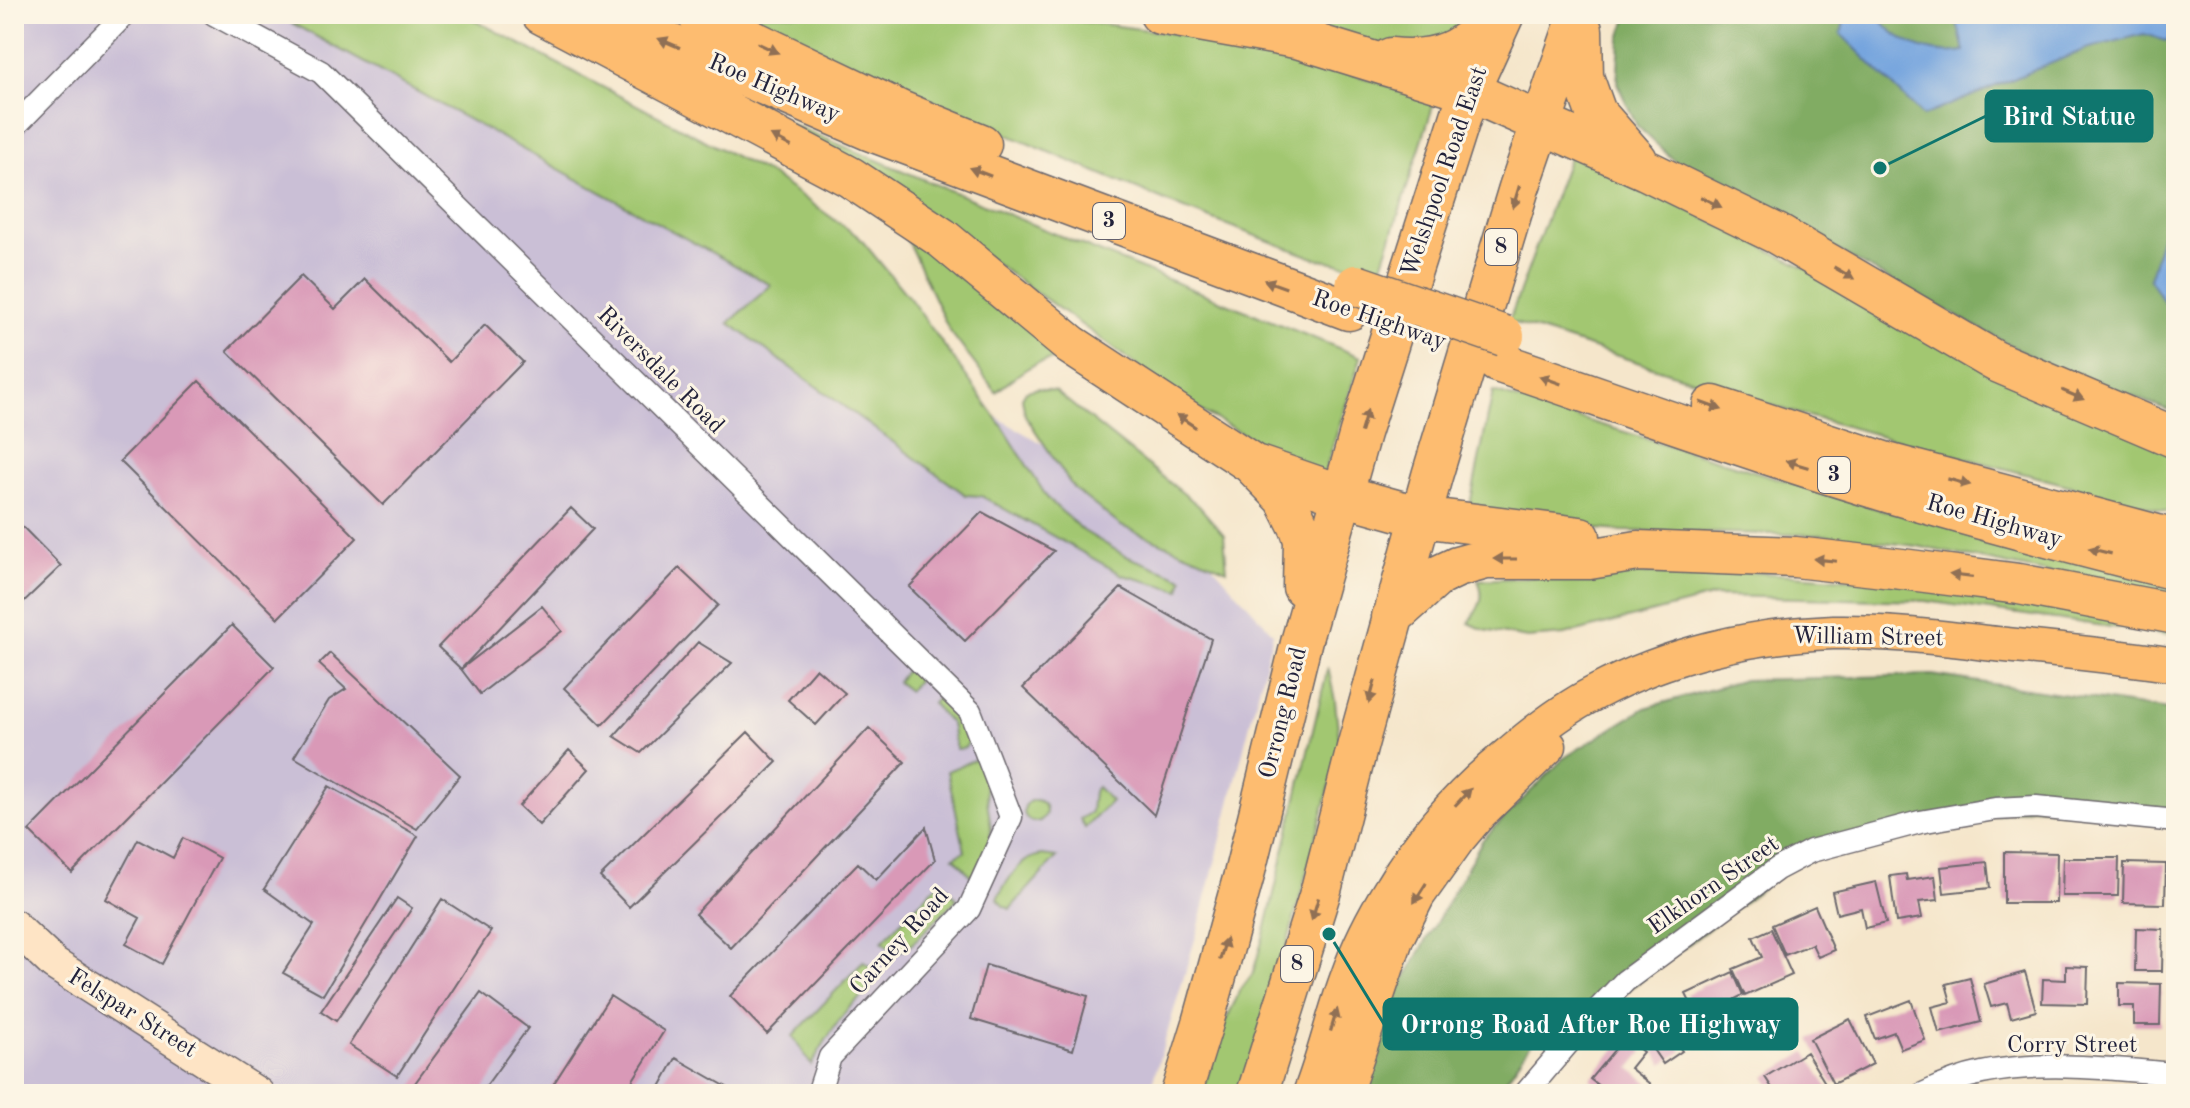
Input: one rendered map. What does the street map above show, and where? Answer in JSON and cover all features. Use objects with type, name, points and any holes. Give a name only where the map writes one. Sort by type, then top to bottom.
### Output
[{"type":"highway","points":[[542,14],[850,177],[942,238],[1071,345],[1251,463],[1285,498],[1304,540],[1302,639]]},
{"type":"highway","name":"Roe Highway","points":[[601,14],[869,130],[1352,298]]},
{"type":"highway","name":"Roe Highway","points":[[697,14],[900,111],[1488,356],[1757,451],[1884,491],[2176,570]]},
{"type":"highway","points":[[1160,14],[1412,60],[1445,54],[1477,35],[1496,14]]},
{"type":"highway","name":"Welshpool Road East","points":[[1391,333],[1469,91],[1504,14]]},
{"type":"highway","points":[[1580,14],[1583,77],[1596,113],[1646,170]]},
{"type":"highway","name":"8","points":[[1257,1094],[1321,890],[1421,517],[1488,356],[1519,188],[1580,14]]},
{"type":"highway","points":[[1287,35],[1469,91],[1646,170],[1777,234],[1995,361],[2176,438]]},
{"type":"highway","name":"Orrong Road","points":[[1181,1094],[1244,875],[1302,639],[1391,333]]},
{"type":"highway","name":"Roe Highway","points":[[1488,356],[1763,424],[1887,463],[2176,540]]},
{"type":"highway","points":[[1251,463],[1342,495],[1421,517],[1590,538],[1638,551]]},
{"type":"highway","points":[[1392,617],[1438,576],[1486,559],[1589,559],[1638,551],[1795,557],[1902,569],[2019,584],[2176,614]]},
{"type":"main road","name":"William Street","points":[[1310,1094],[1347,978],[1391,887],[1412,856],[1434,827],[1487,771],[1540,728],[1595,693],[1658,665],[1714,648],[1779,636],[1835,632],[1914,635],[2176,665]]},
{"type":"main road","name":"William Street","points":[[1344,1094],[1396,939],[1418,895],[1480,813],[1552,743],[1604,712],[1666,683],[1720,669],[1780,657],[1835,653],[1912,654],[2176,686]]},
{"type":"street","points":[[14,127],[125,14]]},
{"type":"street","name":"Riversdale Road","points":[[214,14],[321,72],[927,667],[970,711],[1011,817]]},
{"type":"street","name":"Elkhorn Street","points":[[1525,1094],[1625,981],[1777,869],[1811,851],[1920,822],[1995,809],[2036,807],[2176,821]]},
{"type":"street","name":"Carney Road","points":[[818,1094],[830,1057],[969,909],[1011,817]]},
{"type":"street","name":"Felspar Street","points":[[14,926],[54,964],[258,1094]]},
{"type":"street","name":"Corry Street","points":[[1923,1094],[1983,1073],[2022,1068],[2072,1067],[2176,1074]]},
{"type":"shaded area","points":[[14,14],[310,14],[1172,520],[1273,633],[1199,926],[1149,1094],[14,1094]]},
{"type":"green space","points":[[275,14],[463,14],[773,176],[859,237],[911,300],[1003,427],[1048,499],[1082,530],[1126,556],[1183,578],[1180,590],[1123,575],[981,496],[966,495],[729,323],[771,285]]},
{"type":"green space","points":[[740,14],[1019,14],[1103,24],[1260,45],[1435,100],[1380,272],[1314,258],[1182,208],[853,70]]},
{"type":"green space","points":[[1160,14],[1496,14],[1436,58]]},
{"type":"green space","points":[[1628,14],[2176,14],[2176,413],[2047,365],[1679,165],[1637,126],[1617,83],[1620,39]]},
{"type":"green space","points":[[710,91],[1361,357],[1324,474],[1190,405],[893,190]]},
{"type":"green space","points":[[1571,152],[2176,451],[2176,514],[1796,413],[1509,321]]},
{"type":"green space","points":[[902,229],[1066,358],[1036,364],[996,392],[949,330]]},
{"type":"green space","points":[[1038,388],[1055,391],[1199,506],[1224,535],[1227,570],[1121,526],[1074,489],[1025,415],[1022,398],[1026,391]]},
{"type":"green space","points":[[1493,392],[1879,509],[2176,584],[2176,599],[1917,546],[1823,535],[1622,531],[1467,519]]},
{"type":"green space","points":[[1747,572],[1913,583],[2176,627],[2176,636],[1925,601],[1715,596],[1565,635],[1527,638],[1484,630],[1469,623],[1480,603],[1478,580]]},
{"type":"green space","points":[[915,658],[927,667],[909,691],[897,682]]},
{"type":"green space","points":[[1328,667],[1340,748],[1247,1094],[1201,1094],[1225,1022],[1241,989],[1253,973]]},
{"type":"green space","points":[[1932,675],[2176,711],[2176,821],[2036,807],[1811,851],[1586,1022],[1545,1024],[1496,1094],[1356,1094],[1388,1009],[1483,839],[1564,758],[1645,708],[1744,680]]},
{"type":"green space","points":[[942,693],[963,720],[970,739],[965,748],[956,749],[951,724],[932,703]]},
{"type":"green space","points":[[981,757],[991,828],[989,849],[972,877],[954,857],[965,851],[947,771]]},
{"type":"green space","points":[[1097,787],[1111,801],[1085,828],[1080,819],[1091,812],[1093,792]]},
{"type":"green space","points":[[1031,800],[1039,800],[1046,811],[1039,822],[1031,822],[1024,815],[1024,807]]},
{"type":"green space","points":[[1042,855],[1057,857],[1010,909],[1003,906],[997,898],[1015,871],[1027,860]]},
{"type":"green space","points":[[943,883],[957,899],[912,944],[894,952],[882,941],[938,884]]},
{"type":"green space","points":[[863,962],[873,970],[874,982],[842,1017],[811,1065],[793,1036]]},
{"type":"water","points":[[1846,14],[1877,14],[1904,40],[1939,52],[1952,52],[1964,51],[1955,14],[2176,14],[2176,44],[2144,34],[2086,49],[1923,116],[1841,34]]},
{"type":"water","points":[[2176,229],[2176,320],[2149,279],[2162,235]]},
{"type":"building","points":[[301,276],[335,309],[365,279],[449,362],[485,325],[523,362],[383,505],[227,351]]},
{"type":"building","points":[[199,381],[357,538],[278,618],[120,461]]},
{"type":"building","points":[[571,508],[593,529],[461,669],[438,647]]},
{"type":"building","points":[[982,512],[1054,551],[965,641],[909,587]]},
{"type":"building","points":[[14,518],[61,566],[14,611]]},
{"type":"building","points":[[679,568],[718,605],[602,725],[564,688]]},
{"type":"building","points":[[1121,588],[1211,639],[1154,815],[1023,688]]},
{"type":"building","points":[[542,606],[562,631],[480,694],[461,669]]},
{"type":"building","points":[[232,625],[274,667],[72,873],[29,831]]},
{"type":"building","points":[[698,642],[732,663],[641,753],[614,736]]},
{"type":"building","points":[[330,653],[460,775],[417,829],[294,757],[329,700],[346,689],[319,664]]},
{"type":"building","points":[[816,668],[845,693],[816,725],[788,700]]},
{"type":"building","points":[[869,728],[905,762],[731,948],[695,914]]},
{"type":"building","points":[[748,732],[777,762],[629,907],[600,877]]},
{"type":"building","points":[[569,750],[589,769],[539,825],[519,806]]},
{"type":"building","points":[[329,786],[418,836],[323,995],[283,973],[314,925],[264,889]]},
{"type":"building","points":[[926,827],[935,860],[767,1034],[730,996],[858,863],[876,880]]},
{"type":"building","points":[[183,838],[219,858],[162,964],[126,944],[140,918],[106,899],[138,839],[173,858]]},
{"type":"building","points":[[2004,852],[2057,853],[2056,903],[2004,903]]},
{"type":"building","points":[[2063,858],[2119,858],[2118,896],[2062,896]]},
{"type":"building","points":[[1987,862],[1990,888],[1944,893],[1941,867]]},
{"type":"building","points":[[2124,863],[2166,864],[2165,904],[2123,903]]},
{"type":"building","points":[[1906,874],[1907,880],[1935,876],[1938,900],[1919,902],[1922,918],[1896,922],[1890,876]]},
{"type":"building","points":[[1876,882],[1886,923],[1865,928],[1861,908],[1837,914],[1832,892]]},
{"type":"building","points":[[397,898],[412,908],[336,1021],[321,1011]]},
{"type":"building","points":[[442,899],[491,931],[397,1076],[349,1045]]},
{"type":"building","points":[[1815,906],[1834,950],[1818,957],[1812,944],[1785,955],[1772,925]]},
{"type":"building","points":[[2136,928],[2163,929],[2162,971],[2135,971]]},
{"type":"building","points":[[1771,929],[1792,975],[1745,996],[1733,969],[1762,957],[1753,937]]},
{"type":"building","points":[[986,965],[1088,996],[1073,1050],[971,1019]]},
{"type":"building","points":[[2066,966],[2088,967],[2087,1004],[2042,1003],[2043,979],[2066,980]]},
{"type":"building","points":[[1733,972],[1743,995],[1735,999],[1741,1011],[1703,1029],[1686,994]]},
{"type":"building","points":[[2025,972],[2036,1011],[2011,1018],[2007,1003],[1991,1007],[1984,984]]},
{"type":"building","points":[[1970,978],[1981,1022],[1939,1033],[1932,1007],[1951,1002],[1946,984]]},
{"type":"building","points":[[2119,983],[2161,984],[2160,1025],[2134,1025],[2134,1006],[2119,1006]]},
{"type":"building","points":[[481,993],[528,1028],[480,1094],[407,1094]]},
{"type":"building","points":[[610,996],[664,1031],[624,1094],[547,1094]]},
{"type":"building","points":[[1911,1000],[1925,1040],[1901,1049],[1894,1032],[1875,1039],[1867,1017]]},
{"type":"building","points":[[1675,1004],[1688,1023],[1671,1035],[1682,1051],[1663,1064],[1639,1029]]},
{"type":"building","points":[[1850,1019],[1873,1064],[1833,1084],[1810,1039]]},
{"type":"building","points":[[1625,1037],[1643,1052],[1630,1068],[1650,1084],[1642,1094],[1609,1094],[1590,1079]]},
{"type":"building","points":[[1806,1052],[1832,1094],[1776,1094],[1765,1077]]},
{"type":"building","points":[[676,1058],[739,1094],[656,1094]]},
{"type":"place","name":"Bird Statue","points":[[1880,168]]},
{"type":"place","name":"Orrong Road After Roe Highway","points":[[1329,934]]}]
